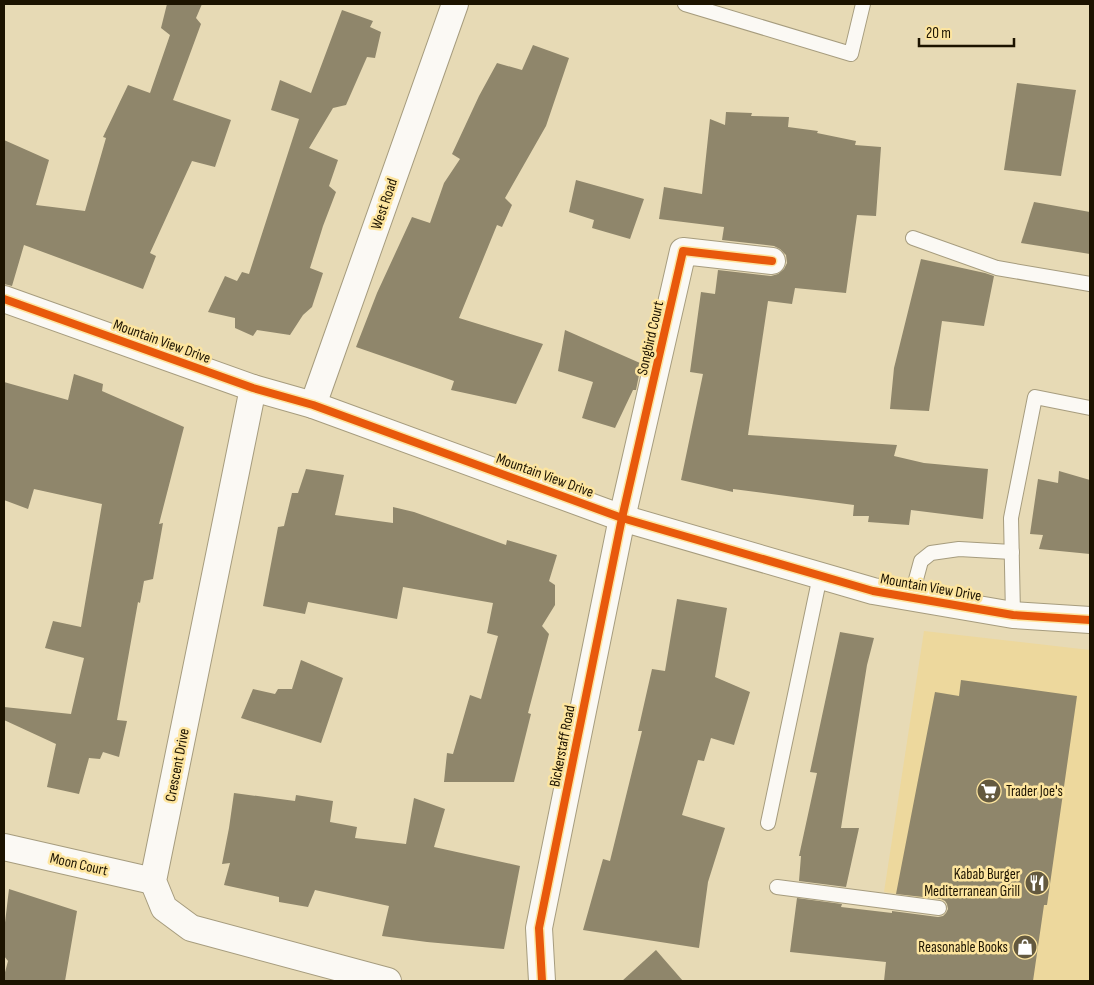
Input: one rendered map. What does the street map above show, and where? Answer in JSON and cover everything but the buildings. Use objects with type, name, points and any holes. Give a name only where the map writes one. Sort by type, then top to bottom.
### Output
[{"type":"street","name":"West Road","points":[[313,405],[454,4]]},
{"type":"street","name":"Songbird Court","points":[[622,518],[684,251],[772,261]]},
{"type":"street","name":"Mountain View Drive","points":[[4,299],[253,388],[313,405],[622,518],[873,591],[1013,615],[1090,620]]},
{"type":"street","name":"Crescent Drive","points":[[153,881],[253,388]]},
{"type":"street","name":"Bickerstaff Road","points":[[542,981],[539,928],[622,518]]},
{"type":"street","name":"Moon Court","points":[[4,848],[153,881]]},
{"type":"street","points":[[153,881],[164,908],[191,928],[388,981]]},
{"type":"lane","points":[[685,4],[851,54],[863,4]]},
{"type":"lane","points":[[913,238],[997,268],[1090,284]]},
{"type":"lane","points":[[1013,615],[1012,518],[1035,397],[1090,408]]},
{"type":"lane","points":[[911,598],[921,561],[931,553],[959,549],[1012,552]]},
{"type":"lane","points":[[768,823],[820,576]]},
{"type":"lane","points":[[777,887],[939,908]]},
{"type":"shaded area","points":[[924,631],[1090,650],[1090,981],[948,981],[960,903],[884,892]]},
{"type":"cycle path","points":[[542,981],[539,928],[622,518],[683,251],[772,261]]},
{"type":"cycle path","points":[[4,299],[253,388],[313,405],[622,518],[873,591],[1013,615],[1090,620]]},
{"type":"place","name":"Trader Joe's","points":[[989,791]]},
{"type":"place","name":"Kabab Burger Mediterranean Grill","points":[[1037,883]]},
{"type":"place","name":"Reasonable Books","points":[[1025,947]]}]
